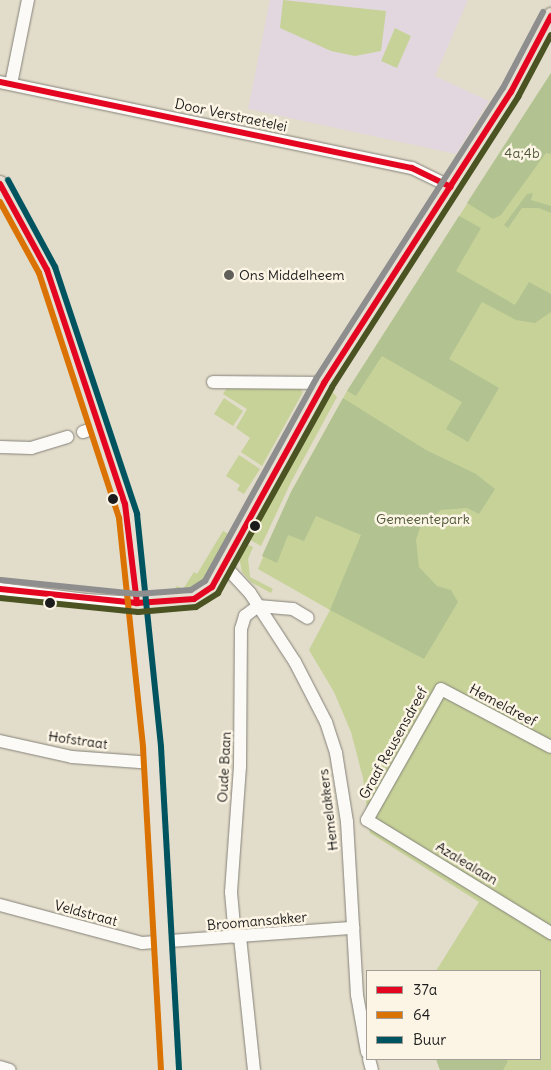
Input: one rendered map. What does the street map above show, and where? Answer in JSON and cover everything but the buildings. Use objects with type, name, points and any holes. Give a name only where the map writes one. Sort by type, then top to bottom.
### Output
[{"type":"main road","points":[[137,603],[194,599],[212,587],[324,383],[532,59],[551,16]]},
{"type":"main road","points":[[0,184],[47,270],[100,426],[128,516],[153,763],[165,944],[170,1070]]},
{"type":"street","points":[[5,83],[28,0]]},
{"type":"street","name":"Door Verstraetelei","points":[[5,83],[412,168],[451,187]]},
{"type":"street","points":[[213,382],[324,383]]},
{"type":"street","points":[[83,432],[100,426]]},
{"type":"street","points":[[0,447],[31,448],[67,437]]},
{"type":"street","name":"Hemelakkers","points":[[224,565],[258,606],[296,662],[326,722],[340,770],[347,822],[357,995],[366,1046]]},
{"type":"street","points":[[0,588],[77,600],[137,603]]},
{"type":"street","points":[[258,606],[292,609],[308,618]]},
{"type":"street","name":"Oude Baan","points":[[254,1070],[231,892],[240,759],[242,622],[258,606]]},
{"type":"street","name":"Graaf Reusensdreef","points":[[347,822],[367,820],[441,689]]},
{"type":"street","name":"Hemeldreef","points":[[441,689],[551,748]]},
{"type":"street","name":"Hofstraat","points":[[0,741],[72,757],[153,763]]},
{"type":"street","name":"Azalealaan","points":[[367,820],[551,933]]},
{"type":"street","name":"Veldstraat","points":[[0,905],[142,943],[165,944]]},
{"type":"street","name":"Broomansakker","points":[[165,944],[353,928]]},
{"type":"street","points":[[0,1067],[10,1070]]},
{"type":"shaded area","points":[[270,0],[468,0],[435,76],[489,101],[456,154],[248,109]]},
{"type":"green space","points":[[283,0],[386,11],[381,51],[355,56],[331,51],[280,28]]},
{"type":"green space","points":[[395,28],[411,36],[397,68],[381,61]]},
{"type":"green space","name":"Gemeentepark","points":[[551,73],[551,1070],[440,1070],[436,1060],[541,1060],[541,970],[437,970],[479,902],[370,833],[363,778],[351,732],[334,692],[309,650],[330,610],[258,569],[291,492],[347,391]]},
{"type":"green space","name":"4a;4b","points":[[551,73],[551,154],[546,153],[501,215],[493,219],[467,203]]},
{"type":"green space","points":[[533,193],[531,200],[551,206],[551,213],[539,208],[522,208],[508,228],[504,225],[527,194]]},
{"type":"green space","points":[[459,216],[481,228],[456,271],[515,305],[529,282],[551,294],[551,312],[535,323],[516,320],[482,302],[449,359],[499,388],[468,442],[446,429],[462,402],[382,356],[356,396],[347,391]]},
{"type":"green space","points":[[227,388],[300,389],[303,392],[262,466],[241,452],[250,438],[236,428],[247,409],[223,394]]},
{"type":"green space","points":[[330,389],[337,397],[291,482],[261,546],[247,538],[261,522],[256,519]]},
{"type":"green space","points":[[224,398],[243,411],[233,426],[214,414]]},
{"type":"green space","points":[[343,398],[426,450],[476,474],[495,489],[479,514],[467,508],[441,510],[420,528],[416,540],[419,567],[437,586],[451,590],[458,602],[424,659],[330,610],[361,535],[316,516],[304,541],[288,535],[277,563],[262,556],[291,492]]},
{"type":"green space","points":[[239,455],[260,469],[244,494],[237,490],[240,485],[226,476]]},
{"type":"green space","points":[[223,531],[233,536],[207,581],[186,592],[175,588],[177,586],[183,589],[194,572],[197,574]]},
{"type":"green space","points":[[244,543],[253,547],[248,559],[250,577],[273,589],[271,593],[251,582],[242,572],[239,557]]},
{"type":"green space","points":[[436,1060],[508,1061],[503,1070],[440,1070]]},
{"type":"transit line","points":[[1,580],[137,594],[191,590],[205,581],[316,379],[503,88],[543,12]]},
{"type":"transit line","name":"37a","points":[[0,589],[137,603],[194,599],[212,587],[324,383],[511,92],[551,16]]},
{"type":"transit line","points":[[0,598],[138,612],[196,607],[218,593],[332,387],[518,97],[551,35]]},
{"type":"transit line","name":"37a","points":[[0,82],[412,168],[451,187]]},
{"type":"transit line","name":"Buur","points":[[8,180],[55,267],[137,514],[161,747],[179,1070]]},
{"type":"transit line","name":"37a","points":[[0,184],[47,270],[125,504],[137,603]]},
{"type":"transit line","name":"64","points":[[0,202],[39,273],[119,518],[143,748],[161,1070]]},
{"type":"place","name":"Ons Middelheem","points":[[229,275]]}]
